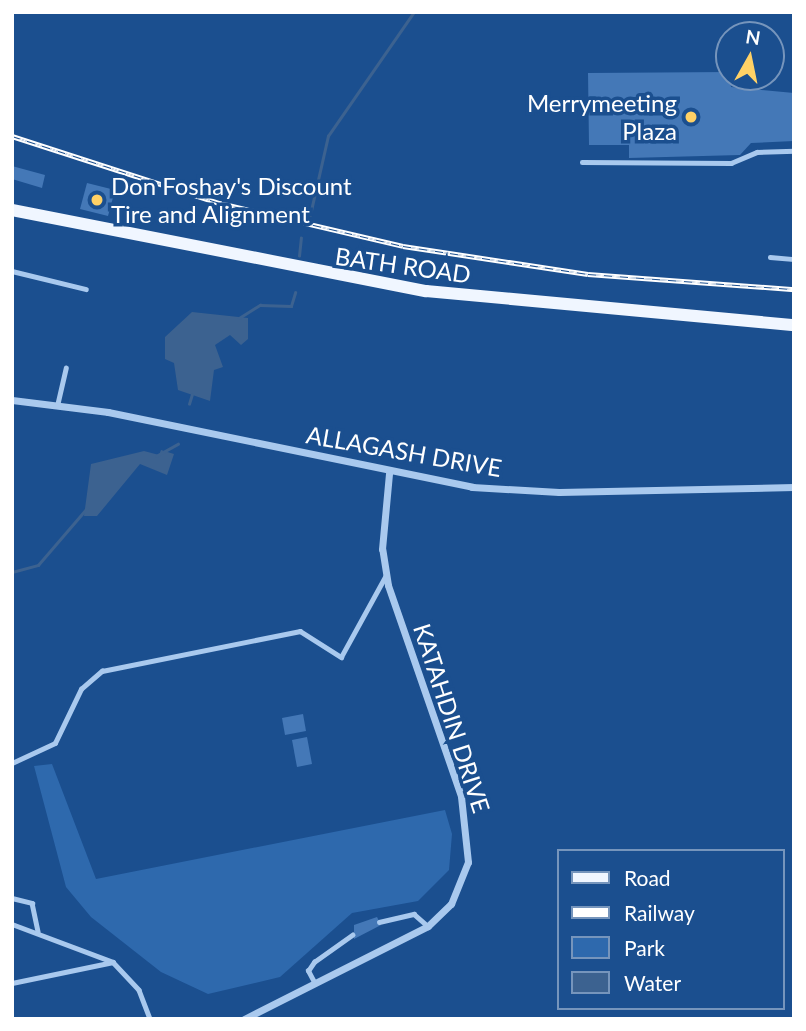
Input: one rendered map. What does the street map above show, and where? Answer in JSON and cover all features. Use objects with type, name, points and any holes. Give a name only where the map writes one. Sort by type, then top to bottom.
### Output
[{"type":"main road","name":"BATH ROAD","points":[[12,210],[412,289],[794,325]]},
{"type":"street","name":"ALLAGASH DRIVE","points":[[12,400],[57,406],[389,474],[559,492],[794,487]]},
{"type":"street","name":"KATAHDIN DRIVE","points":[[244,1019],[316,985],[428,926],[463,883],[468,833],[386,574],[382,549],[389,474]]},
{"type":"lane","points":[[582,162],[731,163],[757,152],[794,151]]},
{"type":"lane","points":[[770,257],[794,259]]},
{"type":"lane","points":[[12,271],[86,289]]},
{"type":"lane","points":[[57,406],[66,368]]},
{"type":"lane","points":[[12,763],[55,743],[81,689],[102,671],[300,631],[341,657],[386,574]]},
{"type":"lane","points":[[12,898],[32,903],[38,932]]},
{"type":"lane","points":[[379,922],[414,914],[428,926]]},
{"type":"lane","points":[[12,924],[113,962],[139,990],[150,1019]]},
{"type":"lane","points":[[316,985],[308,971],[314,962],[352,935]]},
{"type":"lane","points":[[12,983],[113,962]]},
{"type":"green space","points":[[52,764],[96,879],[445,810],[452,834],[449,870],[418,901],[352,913],[280,977],[208,994],[161,972],[91,917],[66,887],[34,766]]},
{"type":"water","points":[[192,312],[248,318],[248,339],[241,345],[230,335],[215,345],[223,367],[214,370],[210,401],[178,390],[174,363],[165,359],[165,337]]},
{"type":"water","points":[[161,450],[174,454],[167,475],[140,464],[97,516],[84,516],[91,464],[144,451],[159,455]]},
{"type":"building","name":"Merrymeeting Plaza","points":[[715,72],[715,91],[794,93],[794,141],[751,143],[740,155],[629,158],[629,145],[589,145],[588,73]]},
{"type":"building","points":[[12,166],[45,175],[42,188],[12,179]]},
{"type":"building","name":"Don Foshay's Discount Tire and Alignment","points":[[87,183],[115,190],[108,216],[80,209]]},
{"type":"building","points":[[303,714],[306,731],[285,735],[282,718]]},
{"type":"building","points":[[307,737],[312,764],[297,767],[292,740]]},
{"type":"building","points":[[377,917],[381,925],[354,939],[354,925]]},
{"type":"waterway","points":[[310,215],[328,136],[414,12]]},
{"type":"waterway","points":[[299,256],[301,238]]},
{"type":"waterway","points":[[239,318],[260,305],[291,306],[295,293]]},
{"type":"waterway","points":[[189,404],[192,394]]},
{"type":"waterway","points":[[156,456],[178,444]]},
{"type":"waterway","points":[[12,572],[38,565],[87,508]]},
{"type":"railway","points":[[12,136],[220,203],[403,246],[588,274],[794,289]]},
{"type":"place","name":"Merrymeeting Plaza","points":[[691,117]]},
{"type":"place","name":"Don Foshay's Discount Tire and Alignment","points":[[97,200]]}]
